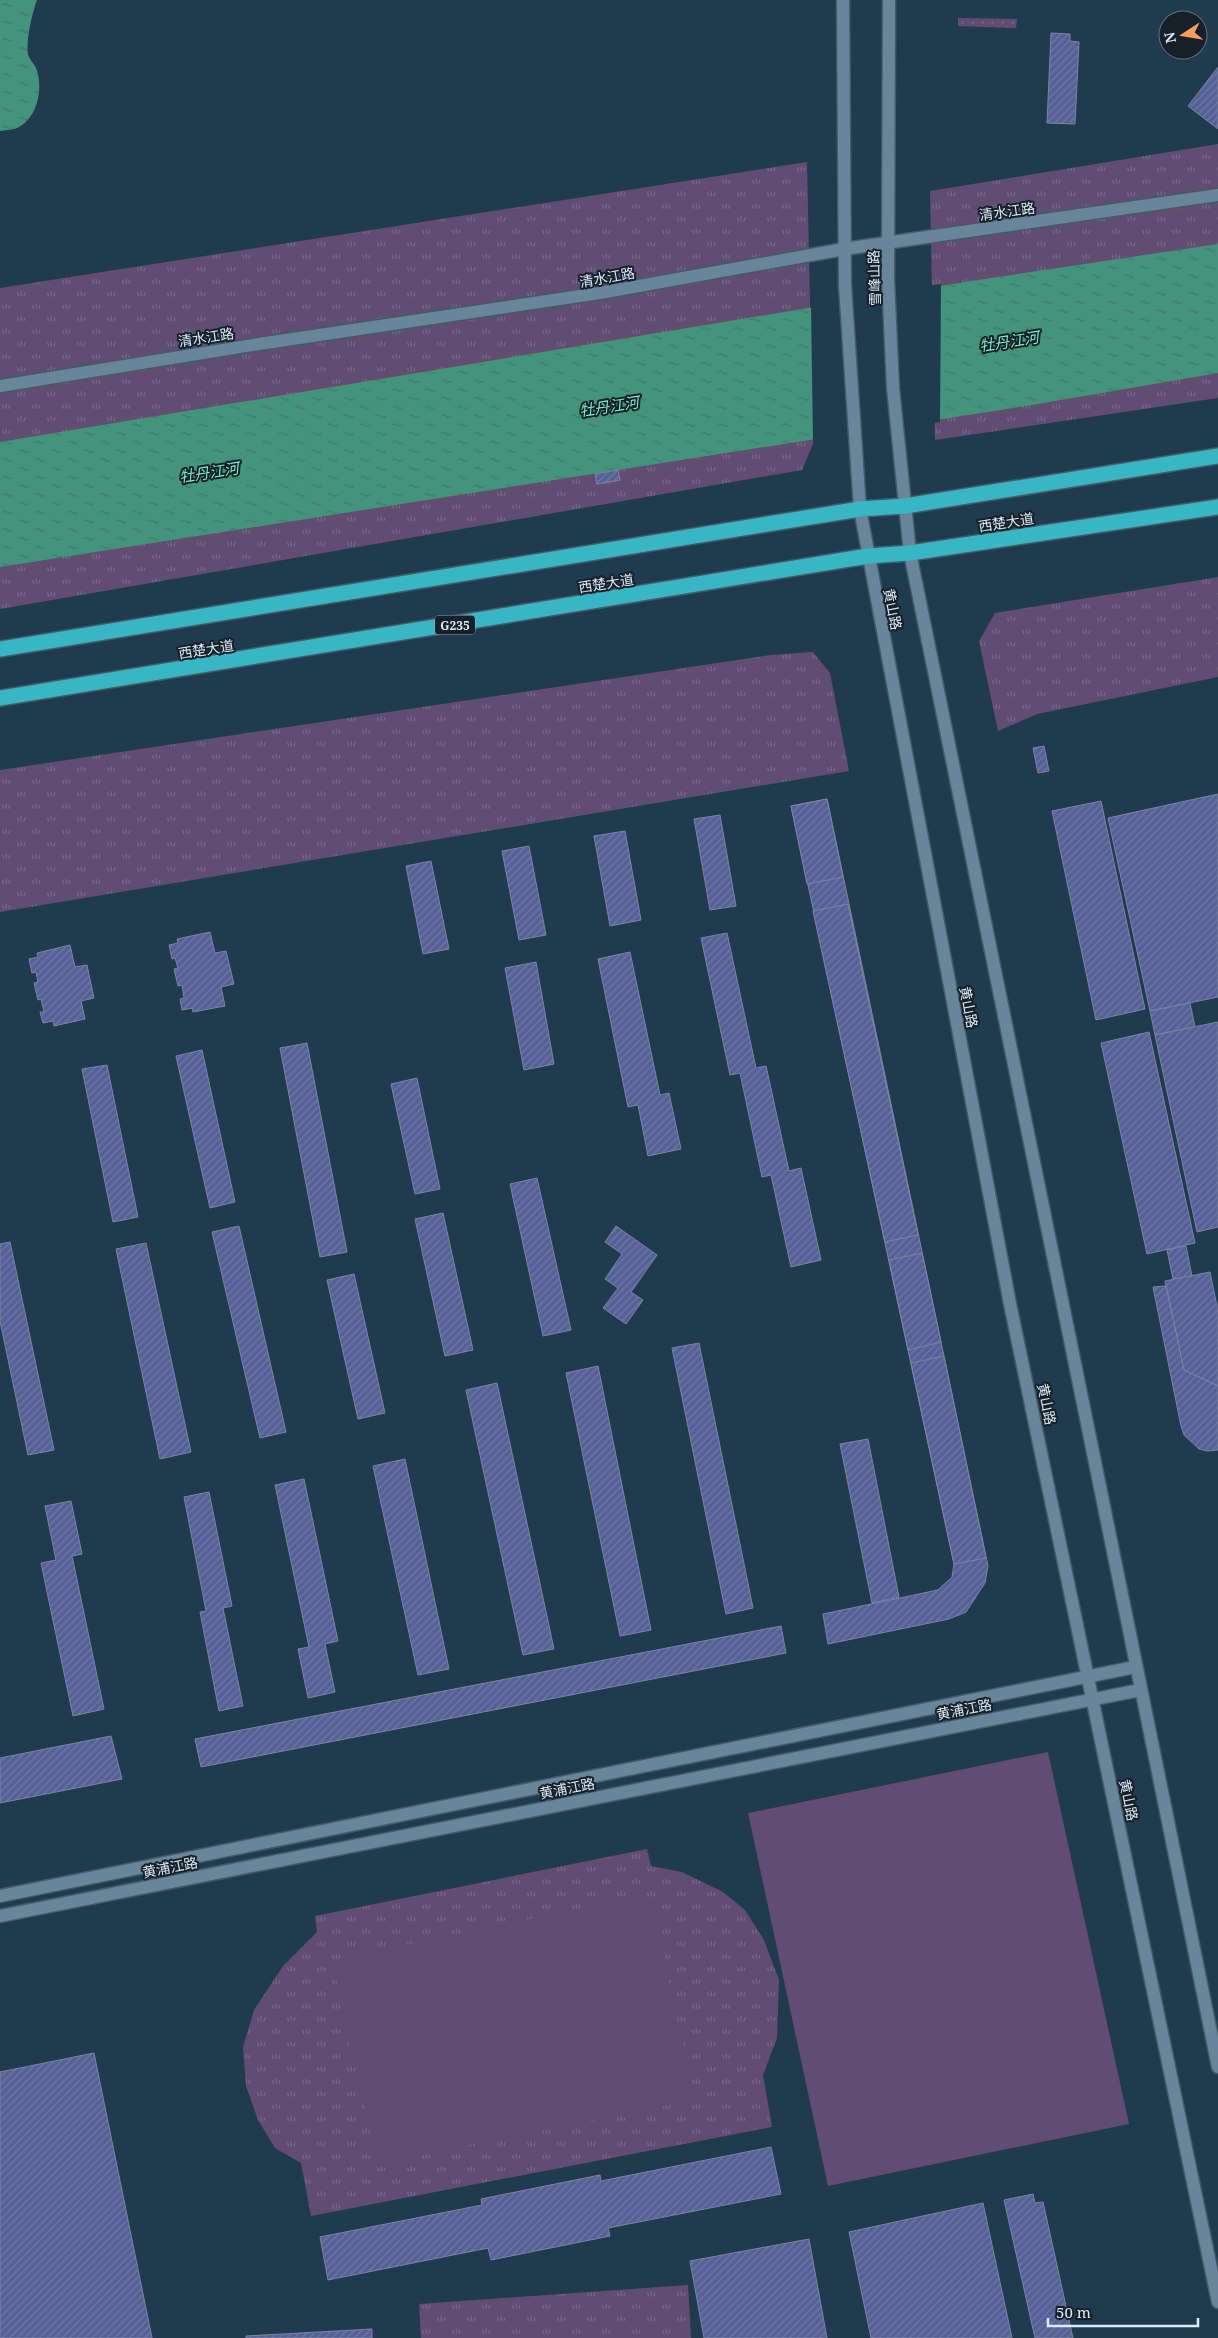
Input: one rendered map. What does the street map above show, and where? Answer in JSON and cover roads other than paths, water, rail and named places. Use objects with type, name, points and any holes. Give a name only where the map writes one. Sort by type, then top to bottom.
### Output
[{"type":"highway","points":[[0,649],[860,509],[905,506],[1218,456]]},
{"type":"highway","name":"西楚大道","points":[[0,698],[868,556],[910,553],[1218,507]]},
{"type":"main road","name":"雪峰山路","points":[[843,0],[845,285],[854,442],[860,509]]},
{"type":"main road","name":"雪峰山路","points":[[889,0],[888,279],[897,432],[910,553]]},
{"type":"main road","name":"清水江路","points":[[0,386],[259,344],[600,293],[844,249],[1218,195]]},
{"type":"main road","name":"黄山路","points":[[860,509],[1010,1304],[1218,2302]]},
{"type":"main road","name":"黄山路","points":[[910,553],[1135,1667],[1218,2067]]},
{"type":"main road","name":"黄浦江路","points":[[0,1896],[1135,1667]]},
{"type":"main road","name":"黄浦江路","points":[[0,1916],[1140,1690]]},
{"type":"water","points":[[0,0],[37,0],[30,27],[28,48],[29,56],[39,78],[39,94],[34,110],[25,123],[15,129],[0,131]]},
{"type":"water","name":"牡丹江河","points":[[1218,244],[1218,373],[1032,405],[0,567],[0,442],[965,282]]}]
